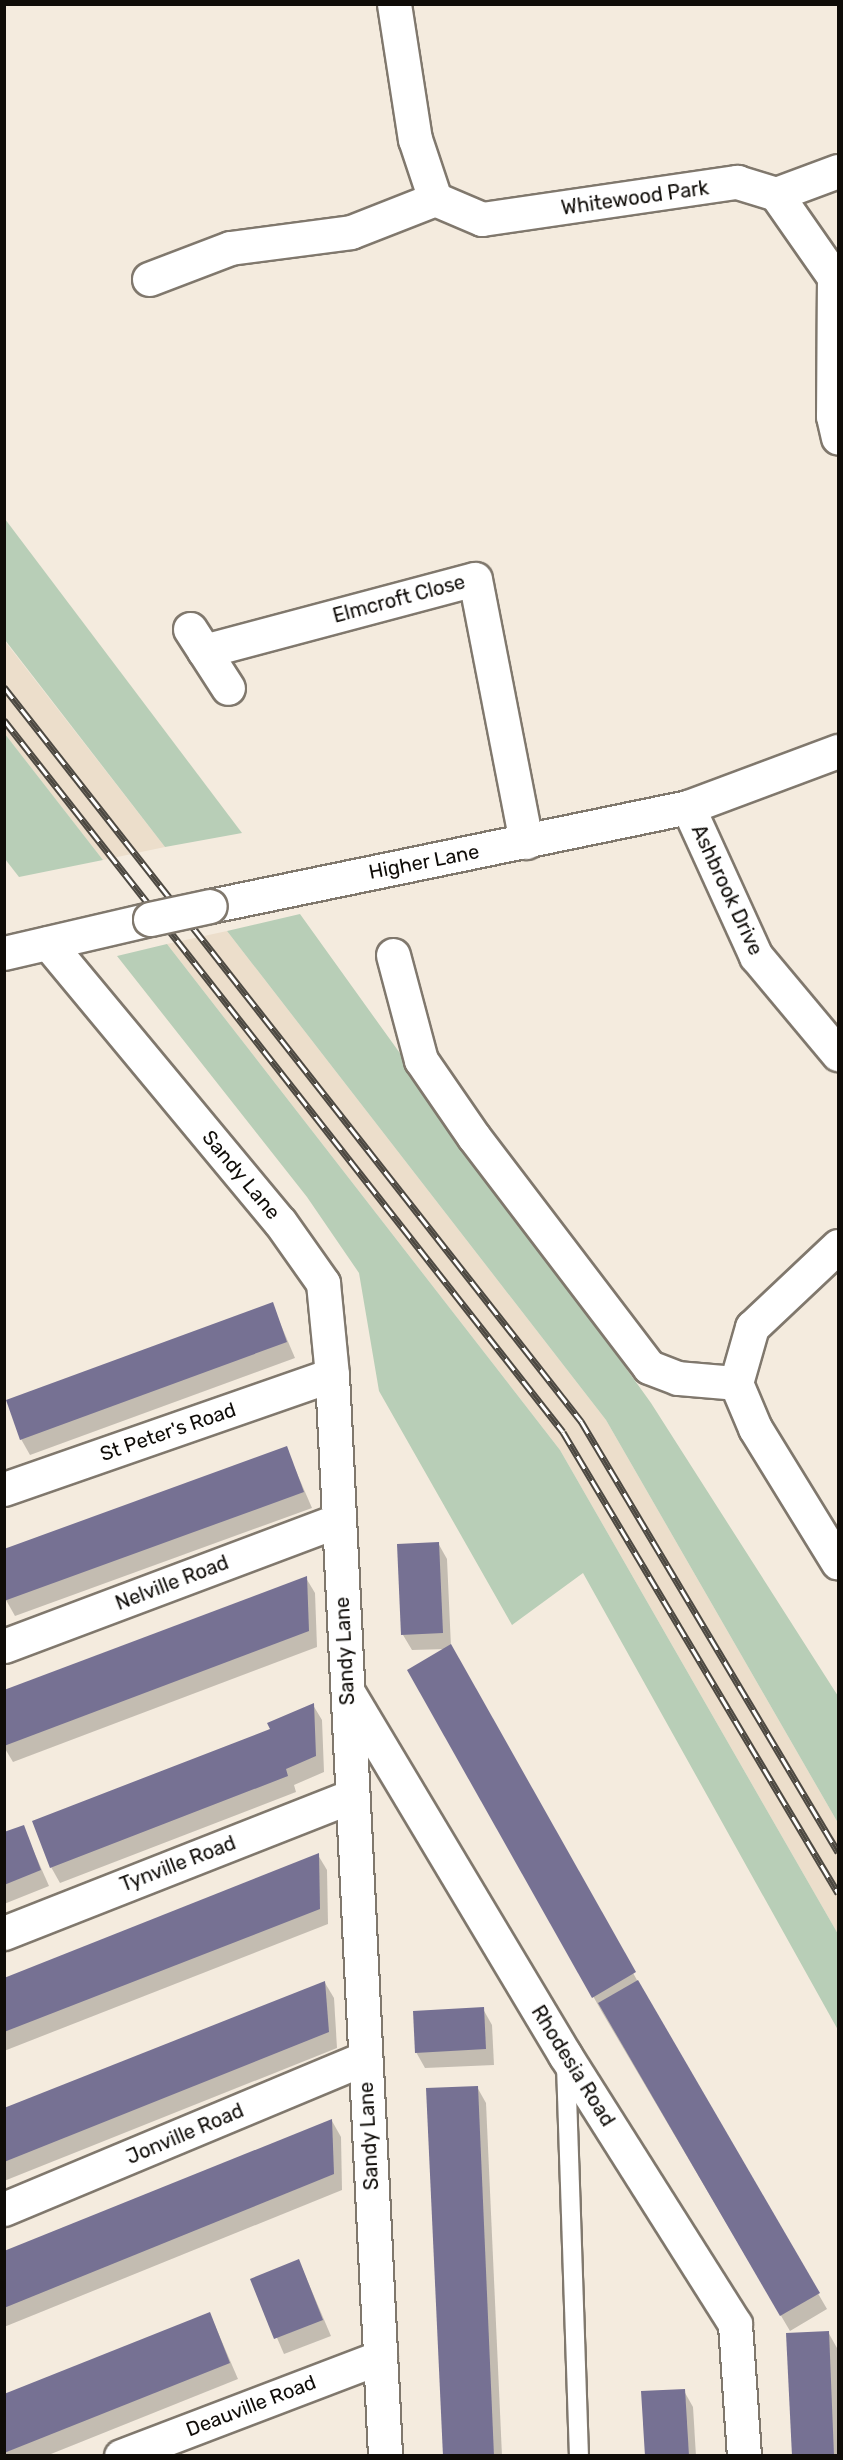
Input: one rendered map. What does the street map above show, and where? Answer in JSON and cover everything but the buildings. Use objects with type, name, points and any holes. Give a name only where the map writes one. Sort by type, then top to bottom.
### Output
[{"type":"street","points":[[149,279],[230,248],[351,232],[435,199],[415,140],[394,4]]},
{"type":"street","points":[[838,171],[776,194],[834,277],[833,416],[838,437]]},
{"type":"street","name":"Whitewood Park","points":[[435,199],[482,219],[738,182],[776,194]]},
{"type":"street","name":"Elmcroft Close","points":[[228,688],[197,640],[475,579],[526,842]]},
{"type":"street","name":"Higher Lane","points":[[4,953],[210,906],[688,807],[838,751]]},
{"type":"street","name":"Ashbrook Drive","points":[[688,807],[756,956],[838,1054]]},
{"type":"street","name":"Sandy Lane","points":[[48,943],[280,1222],[323,1283],[332,1376],[385,2456]]},
{"type":"street","points":[[393,955],[421,1060],[474,1137],[649,1367],[678,1378],[736,1383]]},
{"type":"street","points":[[838,1246],[752,1327],[736,1383],[755,1428],[838,1563]]},
{"type":"street","name":"St Peter's Road","points":[[4,1490],[332,1376]]},
{"type":"street","name":"Nelville Road","points":[[4,1646],[339,1520]]},
{"type":"street","name":"Rhodesia Road","points":[[347,1692],[565,2055],[735,2324],[744,2456]]},
{"type":"street","name":"Tynville Road","points":[[4,1933],[352,1796]]},
{"type":"street","name":"Jonville Road","points":[[4,2209],[365,2058]]},
{"type":"street","name":"Deauville Road","points":[[121,2456],[380,2357]]},
{"type":"lane","points":[[565,2055],[579,2456]]},
{"type":"shaded area","points":[[4,640],[165,847],[103,860],[5,734]]},
{"type":"shaded area","points":[[227,931],[606,1420],[838,1823],[838,1934],[560,1450],[167,944]]},
{"type":"green space","points":[[5,519],[242,833],[165,847],[5,640]]},
{"type":"green space","points":[[5,734],[103,860],[19,877],[5,859]]},
{"type":"green space","points":[[300,914],[651,1403],[838,1696],[838,1823],[606,1420],[227,931]]},
{"type":"green space","points":[[167,944],[560,1450],[838,1934],[838,2030],[583,1573],[512,1625],[379,1391],[359,1273],[307,1197],[117,956]]},
{"type":"railway","points":[[4,687],[581,1421],[838,1852]]},
{"type":"railway","points":[[4,720],[563,1432],[838,1893]]}]
